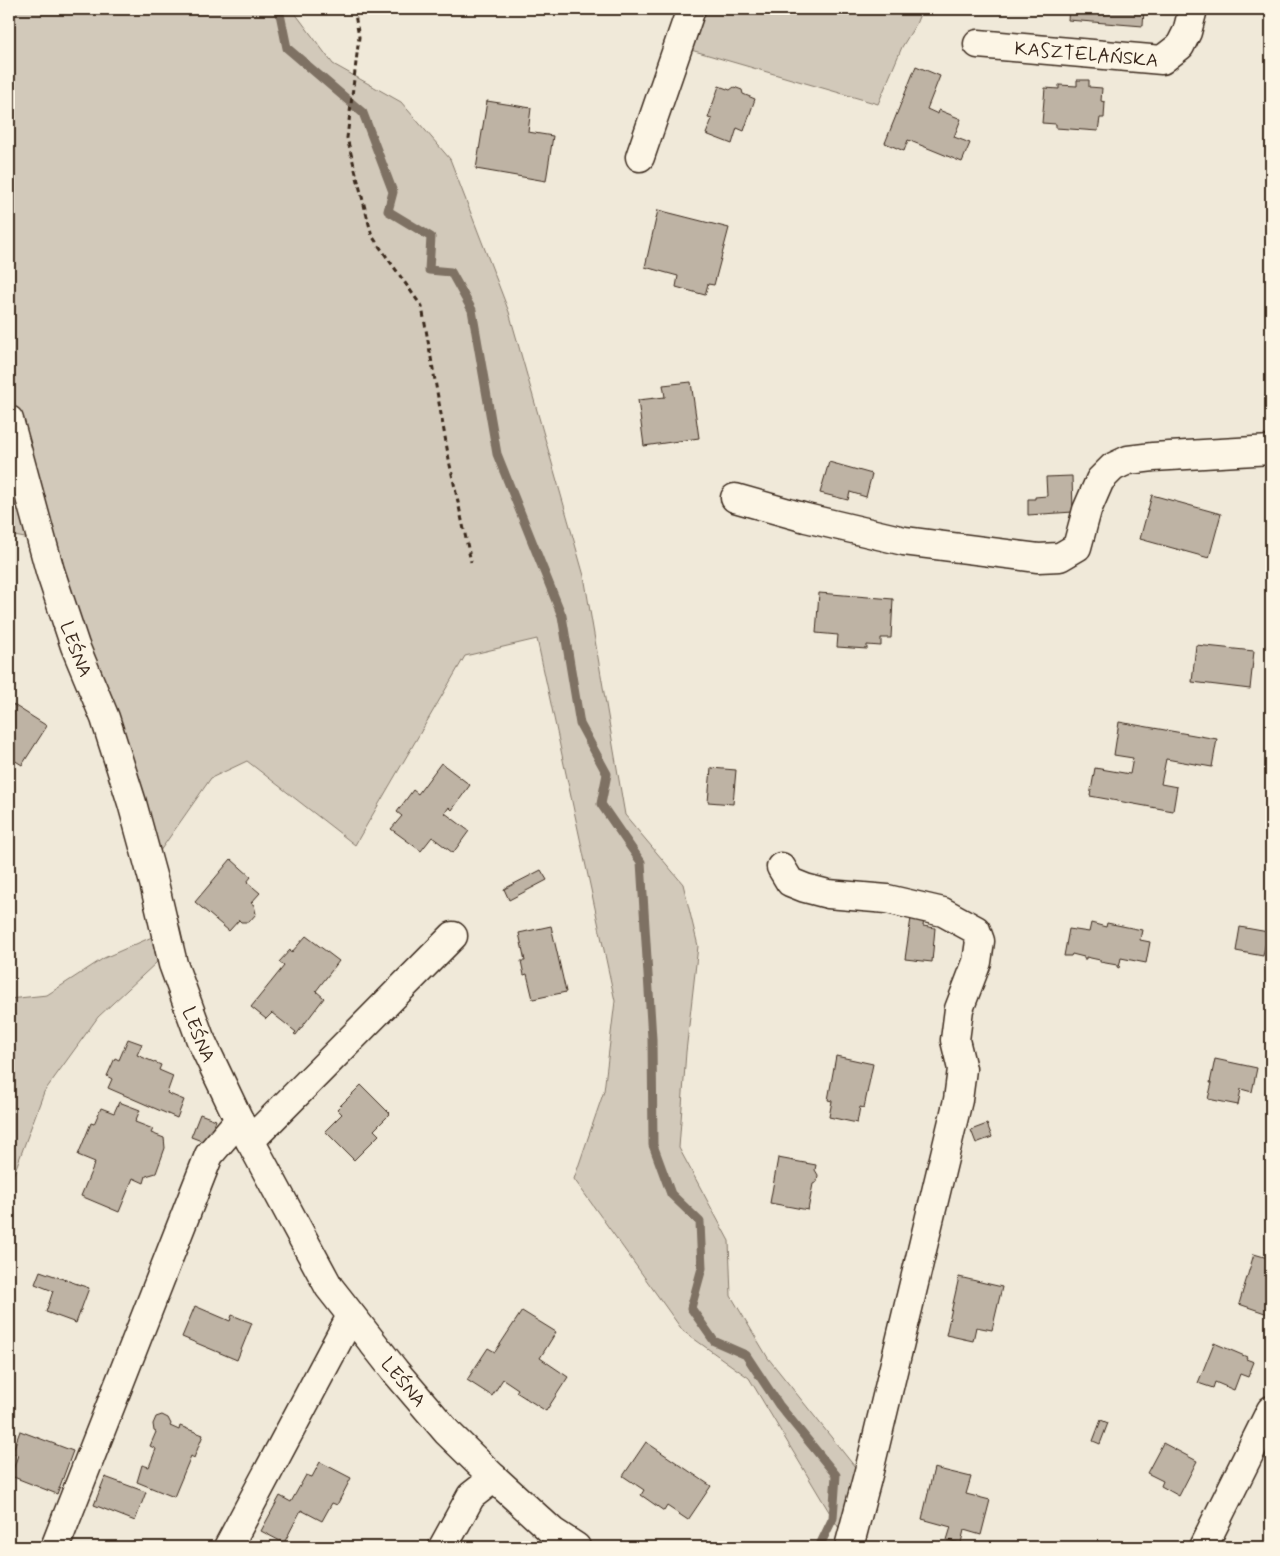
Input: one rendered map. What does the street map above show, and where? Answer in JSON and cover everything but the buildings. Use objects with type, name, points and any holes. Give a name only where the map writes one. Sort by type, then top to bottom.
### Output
[{"type":"street","points":[[640,157],[691,9]]},
{"type":"street","name":"KASZTELAŃSKA","points":[[978,44],[1162,60],[1180,46],[1187,32],[1193,9]]},
{"type":"street","name":"LEŚNA","points":[[9,420],[50,572],[75,646],[105,718],[132,803],[173,964],[200,1038],[245,1130],[329,1287],[351,1316],[447,1432],[553,1532],[576,1547]]},
{"type":"street","points":[[735,498],[806,518],[904,541],[1038,558],[1060,557],[1077,547],[1087,510],[1100,480],[1113,467],[1128,460],[1153,457],[1271,450]]},
{"type":"street","points":[[781,867],[790,882],[805,888],[828,894],[887,899],[943,912],[976,930],[980,942],[977,962],[959,1008],[956,1040],[962,1069],[958,1100],[849,1547]]},
{"type":"street","points":[[55,1547],[209,1155],[245,1130],[453,936]]},
{"type":"street","points":[[228,1547],[351,1316]]},
{"type":"street","points":[[1203,1547],[1271,1410]]},
{"type":"street","points":[[443,1547],[470,1496],[494,1478]]},
{"type":"path","points":[[354,9],[359,37],[348,138],[372,236],[422,307],[450,465],[472,562]]},
{"type":"shaded area","points":[[9,9],[292,9],[333,64],[401,102],[450,159],[509,312],[584,576],[625,815],[683,884],[698,946],[686,1052],[679,1148],[729,1241],[731,1296],[768,1358],[859,1472],[843,1535],[749,1378],[683,1331],[574,1179],[604,1091],[615,1001],[537,639],[465,656],[355,845],[247,761],[211,778],[155,858],[94,679],[56,559],[23,438],[9,377]]},
{"type":"shaded area","points":[[698,9],[922,9],[916,24],[902,47],[878,104],[684,48]]},
{"type":"shaded area","points":[[9,465],[30,539],[9,535]]},
{"type":"shaded area","points":[[152,937],[157,962],[98,1017],[44,1092],[9,1187],[9,999],[47,995],[104,958]]},
{"type":"waterway","points":[[279,9],[287,48],[363,113],[393,192],[388,211],[431,237],[429,270],[451,272],[472,310],[497,454],[562,616],[580,724],[607,774],[601,804],[641,862],[652,1039],[653,1145],[671,1194],[700,1222],[702,1268],[691,1308],[714,1341],[746,1355],[779,1405],[836,1475],[833,1518],[819,1547]]}]
